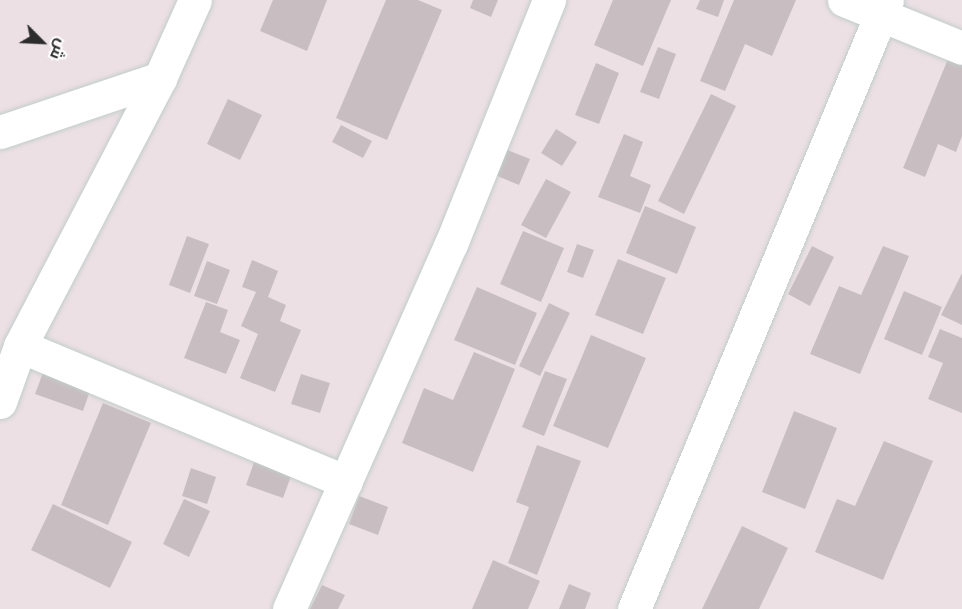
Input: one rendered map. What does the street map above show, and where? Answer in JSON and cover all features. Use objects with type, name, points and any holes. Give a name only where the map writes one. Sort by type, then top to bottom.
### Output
[{"type":"street","points":[[0,402],[20,346],[160,78],[195,0]]},
{"type":"street","points":[[289,609],[451,244],[549,0]]},
{"type":"street","points":[[844,0],[884,8],[962,48]]},
{"type":"street","points":[[634,609],[884,8]]},
{"type":"street","points":[[0,132],[160,78]]},
{"type":"street","points":[[20,346],[346,482]]},
{"type":"building","points":[[273,0],[327,0],[307,51],[260,31]]},
{"type":"building","points":[[386,0],[418,0],[442,10],[387,140],[336,118]]},
{"type":"building","points":[[473,0],[498,0],[491,17],[470,8]]},
{"type":"building","points":[[613,0],[671,0],[643,66],[594,45]]},
{"type":"building","points":[[700,0],[724,0],[718,17],[696,9]]},
{"type":"building","points":[[734,0],[796,0],[772,56],[745,44],[725,91],[700,81]]},
{"type":"building","points":[[658,47],[676,54],[659,99],[640,92]]},
{"type":"building","points":[[948,59],[962,64],[962,136],[956,152],[938,144],[925,177],[903,168]]},
{"type":"building","points":[[596,63],[619,73],[599,124],[575,115]]},
{"type":"building","points":[[711,94],[736,106],[684,214],[658,201]]},
{"type":"building","points":[[228,99],[262,115],[240,160],[207,144]]},
{"type":"building","points":[[341,125],[372,141],[363,158],[332,142]]},
{"type":"building","points":[[556,129],[577,142],[562,166],[541,153]]},
{"type":"building","points":[[624,134],[643,142],[630,176],[651,185],[640,213],[598,197]]},
{"type":"building","points":[[505,149],[530,159],[519,185],[495,175]]},
{"type":"building","points":[[546,179],[571,192],[546,238],[521,225]]},
{"type":"building","points":[[645,206],[696,227],[677,274],[626,253]]},
{"type":"building","points":[[523,231],[564,248],[541,302],[500,284]]},
{"type":"building","points":[[187,236],[209,244],[190,293],[169,285]]},
{"type":"building","points":[[577,244],[594,250],[583,278],[567,272]]},
{"type":"building","points":[[812,246],[834,257],[810,306],[788,294]]},
{"type":"building","points":[[883,246],[909,256],[860,374],[810,354],[839,286],[861,295]]},
{"type":"building","points":[[618,259],[666,278],[643,334],[595,315]]},
{"type":"building","points":[[252,260],[278,271],[268,297],[286,305],[280,321],[301,330],[275,392],[240,378],[258,334],[241,326],[256,292],[242,287]]},
{"type":"building","points":[[207,261],[230,270],[217,304],[194,296]]},
{"type":"building","points":[[962,273],[962,325],[941,315]]},
{"type":"building","points":[[477,287],[537,313],[515,365],[454,340]]},
{"type":"building","points":[[904,291],[942,307],[922,355],[884,339]]},
{"type":"building","points":[[206,302],[228,310],[220,332],[240,340],[226,374],[184,358]]},
{"type":"building","points":[[549,303],[570,313],[540,376],[519,366]]},
{"type":"building","points":[[940,329],[962,338],[962,413],[928,399],[943,363],[928,357]]},
{"type":"building","points":[[591,335],[646,358],[608,448],[553,426]]},
{"type":"building","points":[[474,352],[515,369],[473,472],[402,443],[424,388],[453,400]]},
{"type":"building","points":[[47,362],[94,379],[83,411],[35,394]]},
{"type":"building","points":[[545,371],[567,379],[544,436],[522,427]]},
{"type":"building","points":[[301,374],[330,383],[320,413],[291,404]]},
{"type":"building","points":[[103,403],[151,423],[108,525],[61,505]]},
{"type":"building","points":[[794,411],[837,428],[805,509],[762,492]]},
{"type":"building","points":[[884,441],[933,461],[883,580],[815,552],[837,499],[855,506]]},
{"type":"building","points":[[537,445],[581,461],[537,575],[508,563],[529,507],[516,502]]},
{"type":"building","points":[[257,454],[294,468],[283,498],[246,485]]},
{"type":"building","points":[[191,468],[216,477],[207,504],[182,496]]},
{"type":"building","points":[[359,496],[388,507],[378,535],[349,524]]},
{"type":"building","points":[[184,499],[210,511],[189,557],[163,544]]},
{"type":"building","points":[[53,504],[132,542],[110,588],[31,550]]},
{"type":"building","points":[[742,526],[788,548],[759,609],[702,609]]},
{"type":"building","points":[[493,560],[540,581],[528,609],[472,609]]},
{"type":"building","points":[[569,584],[591,593],[585,609],[559,609]]},
{"type":"building","points":[[322,585],[345,595],[338,609],[310,609]]}]
